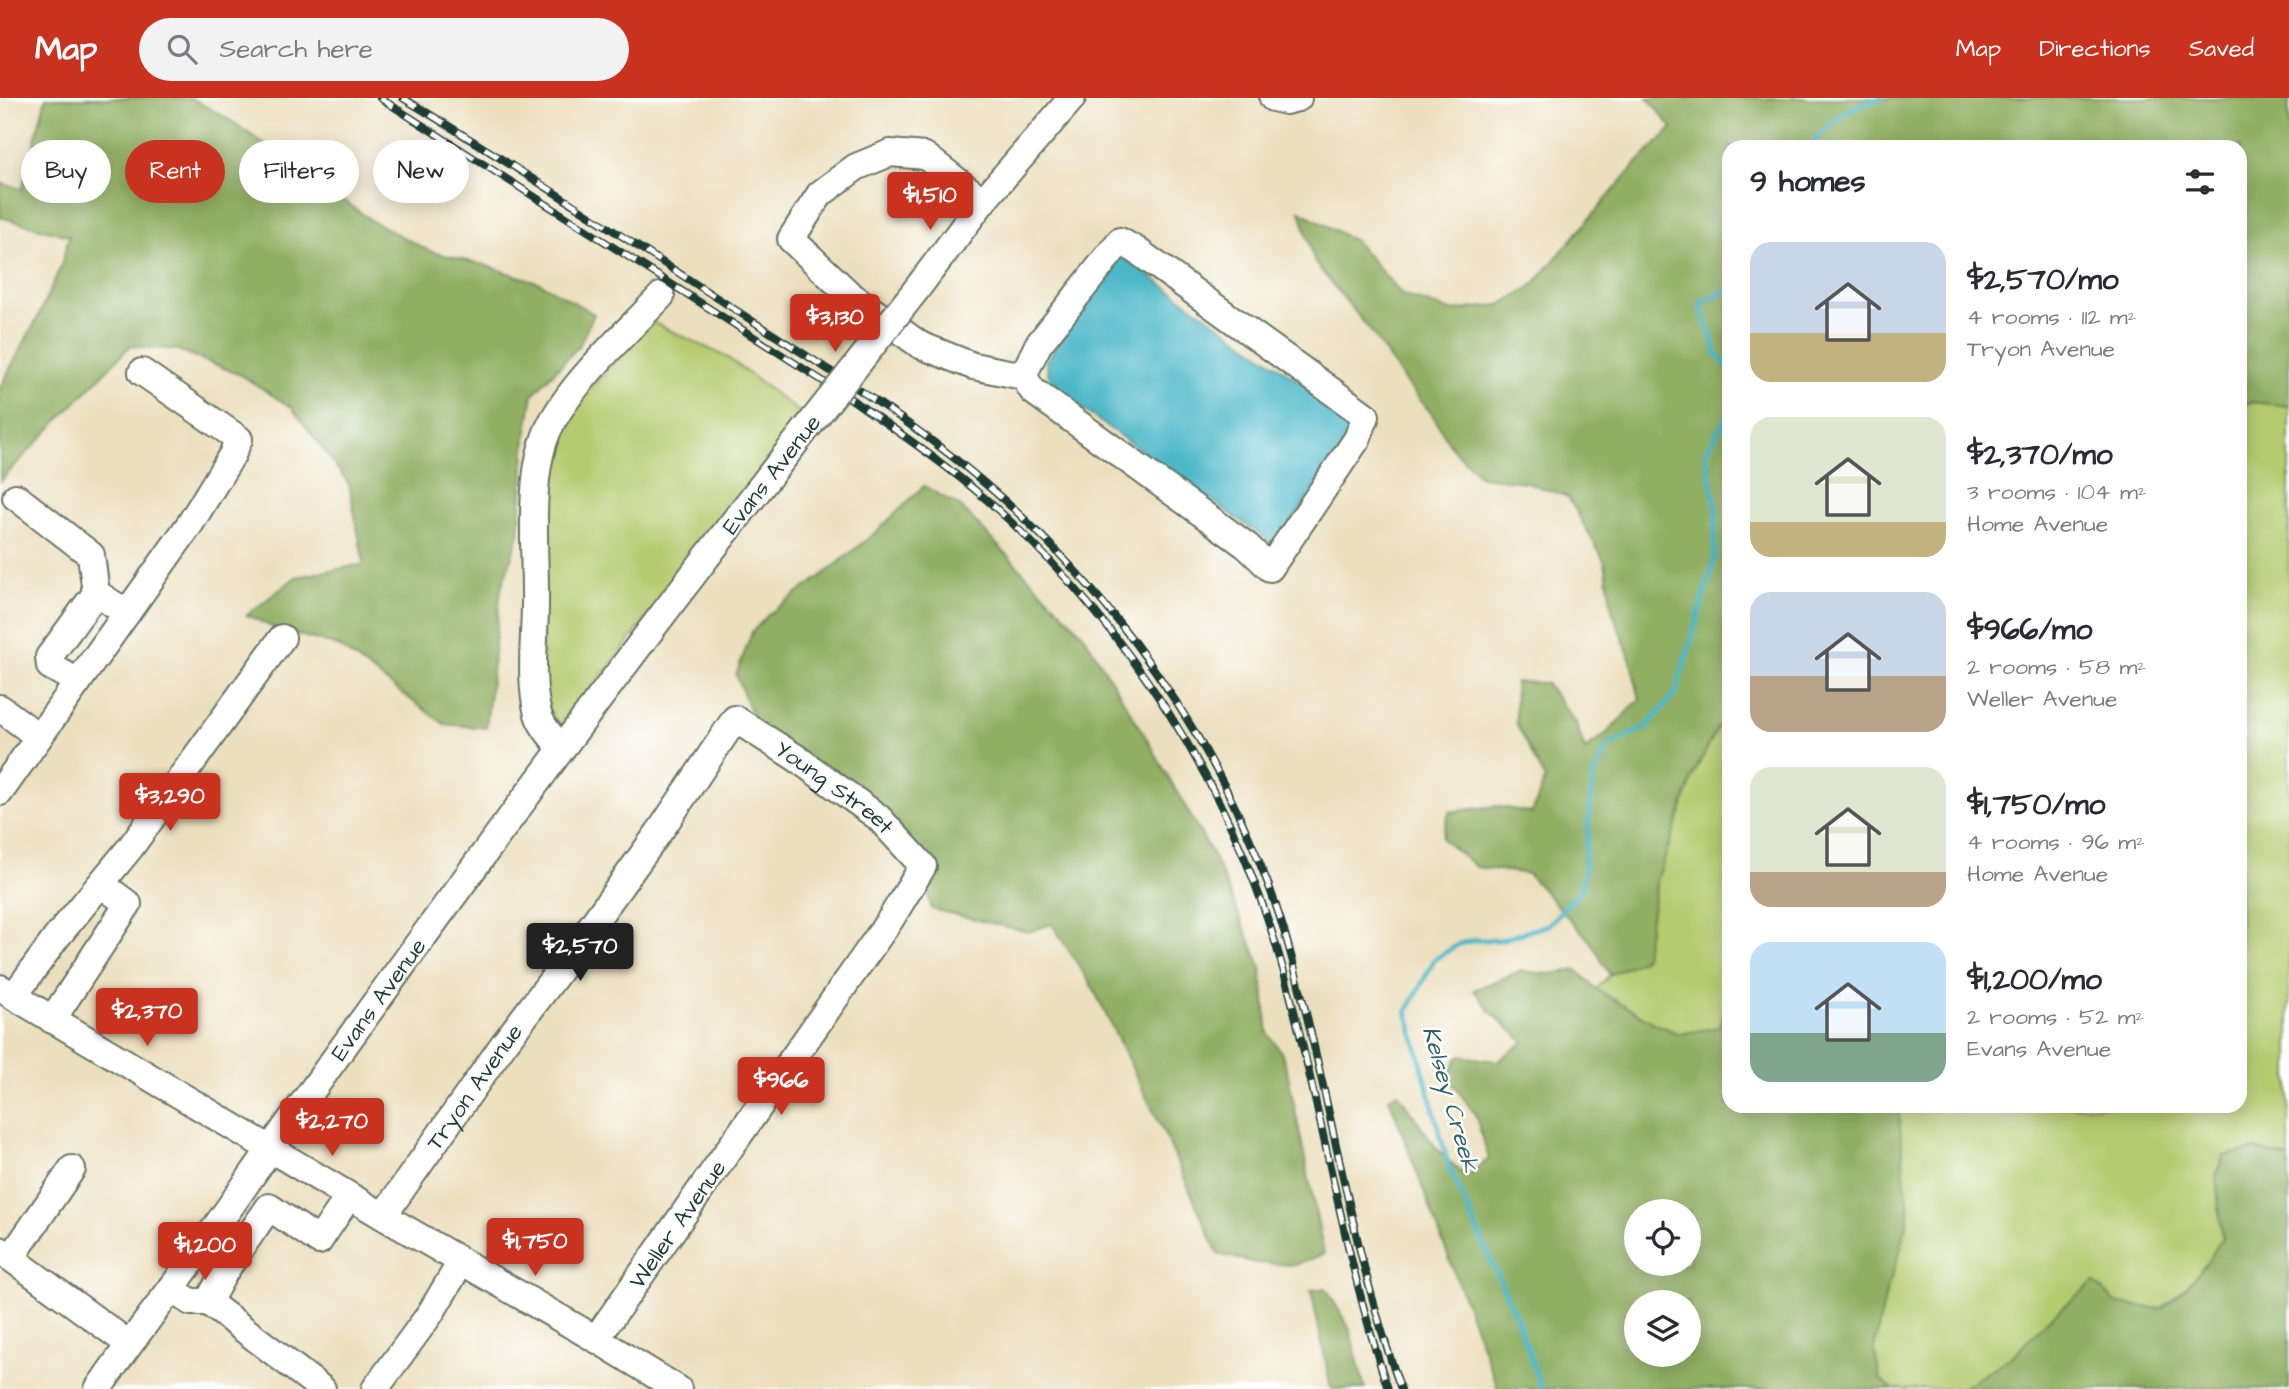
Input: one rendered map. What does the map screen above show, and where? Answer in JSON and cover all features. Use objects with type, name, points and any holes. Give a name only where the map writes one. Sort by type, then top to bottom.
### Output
[{"type":"street","name":"Evans Avenue","points":[[98,1389],[562,748],[713,548],[983,201],[1072,98]]},
{"type":"street","points":[[1273,98],[1286,101],[1298,98]]},
{"type":"street","points":[[983,201],[925,156],[890,153],[856,167],[820,194],[791,239],[849,294],[920,345],[973,366],[1023,376],[1032,391],[1247,546],[1270,568],[1357,439],[1366,416],[1120,241],[1038,345],[1023,376]]},
{"type":"street","points":[[562,748],[550,736],[538,716],[534,677],[535,487],[540,454],[550,426],[565,401],[661,296]]},
{"type":"street","points":[[0,792],[190,524],[239,439],[142,372]]},
{"type":"street","points":[[16,497],[91,555],[96,593],[49,657],[50,666],[78,682]]},
{"type":"street","points":[[96,593],[127,613]]},
{"type":"street","points":[[282,638],[130,848],[57,938],[7,993],[678,1389]]},
{"type":"street","points":[[0,708],[39,737]]},
{"type":"street","name":"Young Street","points":[[735,719],[795,757],[878,817],[923,866]]},
{"type":"street","name":"Tryon Avenue","points":[[383,1216],[503,1045],[662,828],[735,719]]},
{"type":"street","name":"Weller Avenue","points":[[596,1339],[890,920],[923,866]]},
{"type":"street","points":[[52,1020],[128,904],[101,884]]},
{"type":"street","points":[[72,1169],[6,1254],[129,1343]]},
{"type":"street","points":[[208,1302],[225,1271],[269,1207],[320,1241],[348,1196]]},
{"type":"street","points":[[376,1389],[430,1314],[461,1262]]},
{"type":"street","points":[[171,1289],[191,1303],[208,1302],[322,1389]]},
{"type":"green space","points":[[46,98],[191,98],[258,140],[239,140],[239,203],[347,203],[374,222],[429,251],[540,283],[594,314],[579,346],[533,394],[526,437],[519,535],[501,589],[486,728],[444,724],[338,646],[274,628],[247,615],[296,577],[364,564],[349,484],[292,408],[241,375],[178,350],[130,346],[0,481],[0,387],[37,319],[61,266],[69,236],[0,217],[0,183],[21,189],[21,203],[111,203],[111,140],[35,140]]},
{"type":"green space","points":[[1648,98],[2289,98],[2289,406],[2247,403],[2247,140],[1722,140],[1722,719],[1694,774],[1657,880],[1644,959],[1610,975],[1591,942],[1528,874],[1476,867],[1442,839],[1449,812],[1497,806],[1532,813],[1545,779],[1516,723],[1515,682],[1546,683],[1576,723],[1585,750],[1608,732],[1640,699],[1629,655],[1612,610],[1605,562],[1568,497],[1526,482],[1481,477],[1452,448],[1432,414],[1406,383],[1370,330],[1315,263],[1300,211],[1355,241],[1402,295],[1451,311],[1500,305],[1532,286],[1638,162],[1672,128]]},
{"type":"green space","points":[[652,322],[727,357],[804,416],[616,658],[558,727],[542,695],[541,482],[551,431]]},
{"type":"green space","points":[[2247,403],[2289,406],[2289,1158],[2254,1149],[2224,1156],[2216,1174],[2222,1238],[2209,1261],[2187,1287],[2162,1309],[2118,1304],[2053,1315],[2014,1355],[1961,1389],[1893,1389],[1880,1379],[1874,1348],[1886,1292],[1902,1245],[1909,1211],[1899,1113],[2247,1113]]},
{"type":"green space","points":[[924,486],[961,507],[1083,634],[1215,859],[1261,967],[1268,1033],[1282,1054],[1288,1075],[1324,1254],[1296,1265],[1256,1263],[1218,1254],[1167,1139],[1093,988],[1052,924],[1028,932],[931,909],[923,866],[758,730],[736,675],[752,632],[769,614],[876,532]]},
{"type":"green space","points":[[1722,719],[1722,1019],[1720,1027],[1679,1034],[1656,1024],[1596,989],[1610,975],[1644,959],[1657,880],[1694,774]]},
{"type":"green space","points":[[1577,970],[1596,989],[1656,1024],[1679,1034],[1720,1027],[1722,1019],[1722,1113],[1899,1113],[1909,1211],[1902,1245],[1886,1292],[1874,1348],[1880,1379],[1893,1389],[1498,1389],[1389,1098],[1398,1093],[1437,1149],[1466,1177],[1489,1159],[1475,1114],[1447,1076],[1459,1056],[1497,1061],[1524,1042],[1491,1012],[1474,990],[1520,971],[1548,974]]},
{"type":"green space","points":[[2254,1149],[2289,1158],[2289,1389],[1961,1389],[2014,1355],[2053,1315],[2094,1282],[2118,1304],[2162,1309],[2187,1287],[2222,1238],[2216,1174],[2224,1156]]},
{"type":"green space","points":[[1326,1288],[1349,1328],[1365,1389],[1331,1389],[1311,1290]]},
{"type":"water","points":[[1120,255],[1360,424],[1275,545],[1051,387],[1046,361]]},
{"type":"waterway","name":"Kelsey Creek","points":[[1816,140],[1850,110],[1882,98]]},
{"type":"waterway","name":"Kelsey Creek","points":[[1722,292],[1700,303],[1717,355],[1722,361]]},
{"type":"waterway","name":"Kelsey Creek","points":[[1542,1389],[1515,1314],[1449,1167],[1407,1011],[1435,959],[1459,944],[1475,940],[1500,940],[1548,925],[1582,889],[1593,777],[1607,747],[1647,726],[1676,693],[1714,560],[1716,509],[1706,452],[1722,424]]},
{"type":"railway","points":[[380,98],[851,399],[937,460],[987,500],[1038,548],[1085,600],[1129,655],[1169,713],[1204,774],[1235,837],[1262,902],[1297,1021],[1345,1233],[1388,1389]]},
{"type":"railway","points":[[403,98],[832,372],[932,441],[1040,534],[1088,585],[1133,640],[1174,698],[1210,759],[1242,823],[1270,889],[1304,1004],[1373,1299],[1401,1389]]}]
